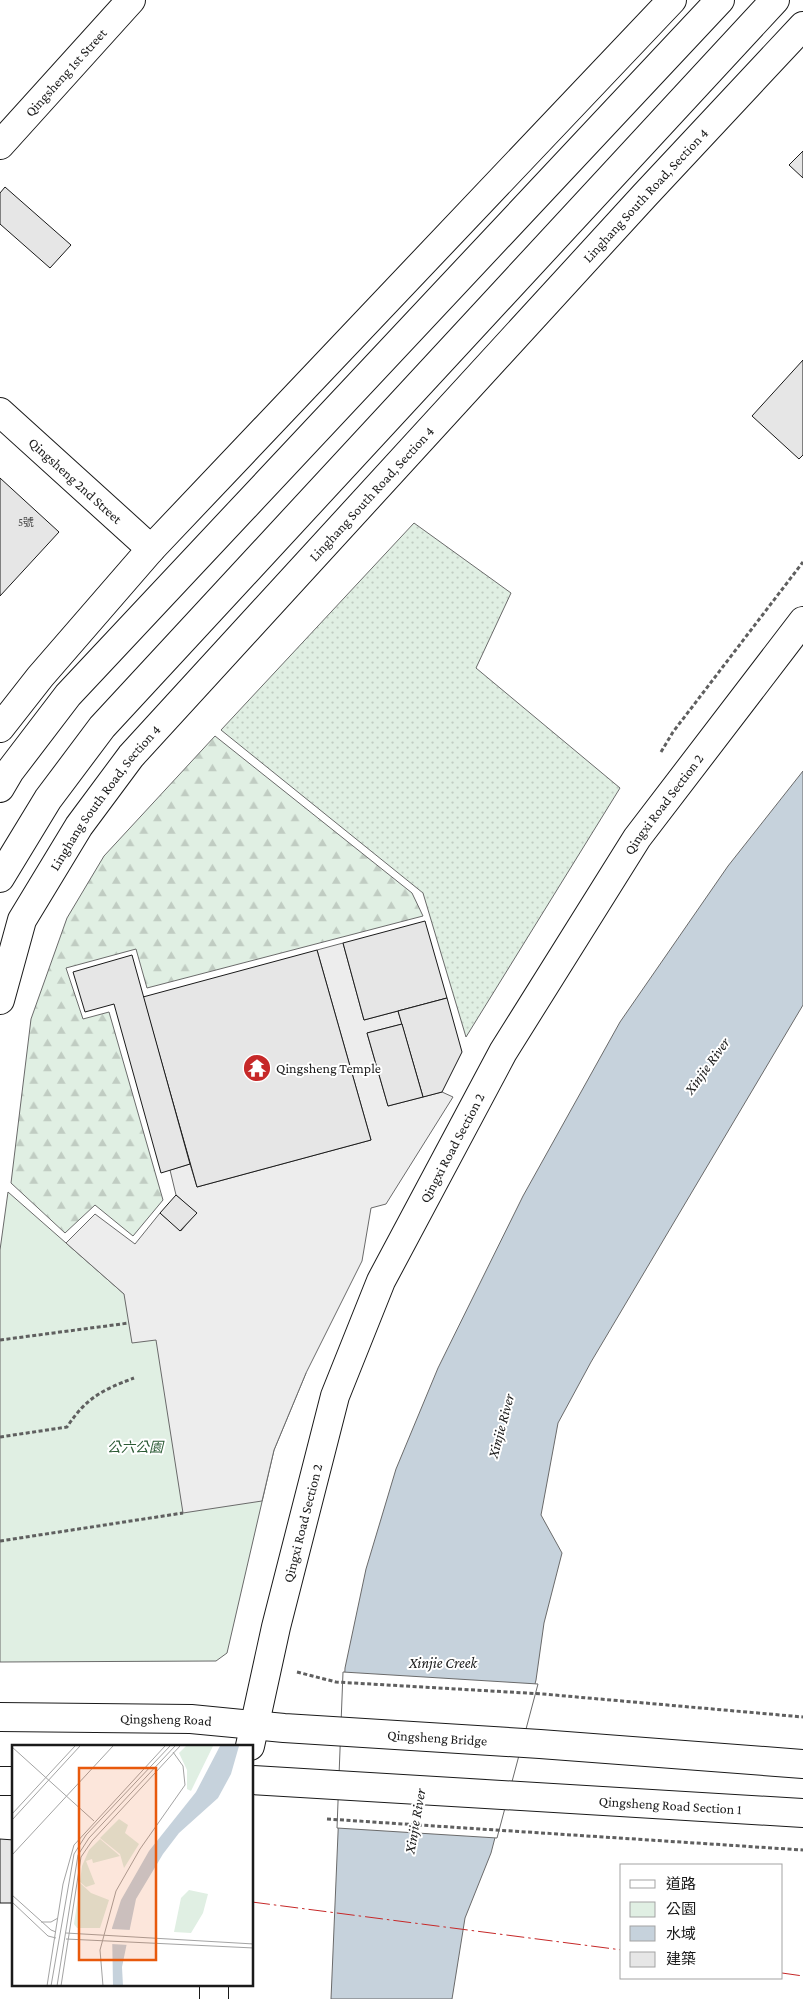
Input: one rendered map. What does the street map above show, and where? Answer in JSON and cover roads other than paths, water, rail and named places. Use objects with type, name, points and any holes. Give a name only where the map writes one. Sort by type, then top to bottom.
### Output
[{"type":"street","name":"Qingsheng 1st Street","points":[[0,144],[131,0]]},
{"type":"street","points":[[0,728],[40,677],[151,549],[672,0]]},
{"type":"street","points":[[0,788],[68,694],[720,0]]},
{"type":"street","points":[[0,878],[48,799],[102,727],[775,0]]},
{"type":"street","name":"Linghang South Road, Section 4","points":[[0,1000],[22,920],[79,826],[131,756],[645,195],[803,26]]},
{"type":"street","name":"Qingsheng 2nd Street","points":[[0,412],[151,549]]},
{"type":"street","name":"Qingxi Road Section 2","points":[[252,1736],[276,1627],[335,1396],[381,1281],[503,1052],[632,846],[803,621]]},
{"type":"street","name":"Qingsheng Road","points":[[0,1717],[191,1719],[252,1736],[333,1731]]},
{"type":"street","name":"Qingsheng Bridge","points":[[333,1731],[540,1744],[803,1764]]},
{"type":"street","name":"Qingsheng Road Section 1","points":[[254,1780],[803,1813]]},
{"type":"street","points":[[214,1986],[214,1999]]},
{"type":"water","name":"Xinjie Creek","points":[[803,771],[803,1005],[591,1362],[558,1423],[541,1515],[562,1553],[544,1623],[536,1680],[491,1853],[465,1918],[452,1999],[331,1999],[345,1668],[366,1569],[396,1469],[438,1368],[523,1196],[620,1022],[728,866]]},
{"type":"place","name":"Qingsheng Temple","points":[[257,1068]]},
{"type":"water label","name":"Xinjie River","points":[[707,1066]]},
{"type":"water label","name":"Xinjie River","points":[[501,1426]]},
{"type":"water label","name":"Xinjie River","points":[[415,1821]]},
{"type":"park label","name":"公六公園","points":[[135,1447]]}]
